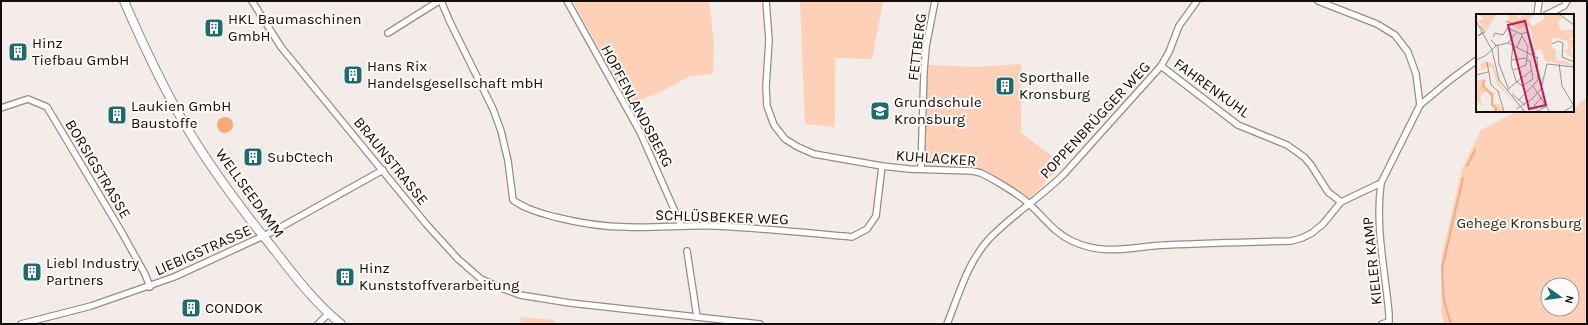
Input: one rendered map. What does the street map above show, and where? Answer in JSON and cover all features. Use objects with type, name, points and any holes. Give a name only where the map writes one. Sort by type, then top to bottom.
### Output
[{"type":"main road","name":"WELLSEEDAMM","points":[[124,1],[165,89],[182,120],[215,172],[294,275],[328,314],[341,324]]},
{"type":"street","name":"BRAUNSTRASSE","points":[[252,1],[282,47],[427,225],[452,254],[481,279],[500,288],[540,298],[570,303],[760,324]]},
{"type":"street","points":[[388,33],[440,1]]},
{"type":"street","name":"SCHLÜSBEKER WEG","points":[[440,1],[493,108],[501,131],[508,161],[511,194],[513,200],[546,214],[598,226],[628,227],[681,225],[759,228],[852,237],[867,229],[876,216],[882,166]]},
{"type":"street","name":"HOPFENLANDSBERG","points":[[567,1],[640,132],[681,225]]},
{"type":"street","name":"KUHLACKER","points":[[766,1],[769,40],[766,88],[767,106],[774,125],[785,139],[814,154],[882,166],[921,169],[972,170],[980,173],[1029,203],[1042,219],[1059,234],[1079,244],[1106,250],[1161,245],[1291,242],[1312,233],[1323,224],[1341,202],[1381,183]]},
{"type":"street","name":"FETTBERG","points":[[921,169],[926,47],[935,1]]},
{"type":"street","name":"POPPENBRÜGGER WEG","points":[[947,324],[961,286],[980,251],[988,240],[1064,174],[1162,66],[1179,26],[1197,1]]},
{"type":"street","points":[[1318,1],[1377,24],[1395,34],[1408,52],[1416,74],[1420,105]]},
{"type":"street","points":[[1537,14],[1539,1]]},
{"type":"street","points":[[1548,14],[1564,6],[1567,1]]},
{"type":"street","name":"KIELER KAMP","points":[[1382,324],[1389,322],[1389,314],[1379,233],[1379,201],[1381,183],[1404,140],[1420,105],[1476,61]]},
{"type":"street","name":"FAHRENKUHL","points":[[1162,66],[1238,125],[1287,145],[1304,157],[1311,165],[1328,192],[1341,202]]},
{"type":"street","name":"BORSIGSTRASSE","points":[[1,108],[28,99],[47,108],[121,231],[145,274],[150,287]]},
{"type":"street","name":"LIEBIGSTRASSE","points":[[21,324],[91,306],[150,287],[174,277],[264,237],[383,170]]},
{"type":"street","points":[[687,251],[697,318]]},
{"type":"street","points":[[318,324],[328,314]]},
{"type":"green space","points":[[573,1],[709,1],[714,43],[713,74],[690,76],[660,92],[629,104]]},
{"type":"green space","points":[[800,1],[883,1],[872,59],[835,58],[835,127],[805,124]]},
{"type":"green space","points":[[1021,64],[1021,133],[1063,164],[1029,199],[999,179],[980,170],[960,167],[924,166],[927,65],[975,67]]},
{"type":"green space","name":"Gehege Kronsburg","points":[[1587,97],[1587,324],[1444,324],[1441,311],[1441,259],[1462,169],[1481,130],[1516,112],[1574,112],[1574,108]]},
{"type":"green space","points":[[521,317],[554,320],[554,324],[520,324]]},
{"type":"shaded area","points":[[225,117],[232,122],[233,125],[228,132],[225,133],[218,128],[217,125],[222,118]]},
{"type":"waterway","points":[[1467,166],[1475,150]]},
{"type":"waterway","points":[[1451,324],[1444,301],[1442,268],[1463,178]]},
{"type":"place","name":"HKL Baumaschinen GmbH","points":[[214,28]]},
{"type":"place","name":"Hinz Tiefbau GmbH","points":[[18,52]]},
{"type":"place","name":"Hans Rix Handelsgesellschaft mbH","points":[[353,75]]},
{"type":"place","name":"Sporthalle Kronsburg","points":[[1005,86]]},
{"type":"place","name":"Grundschule Kronsburg","points":[[880,111]]},
{"type":"place","name":"Laukien GmbH Baustoffe","points":[[117,115]]},
{"type":"place","name":"SubCtech","points":[[253,157]]},
{"type":"place","name":"Liebl Industry Partners","points":[[32,272]]},
{"type":"place","name":"Hinz Kunststoffverarbeitung","points":[[345,277]]},
{"type":"place","name":"CONDOK","points":[[191,308]]}]
